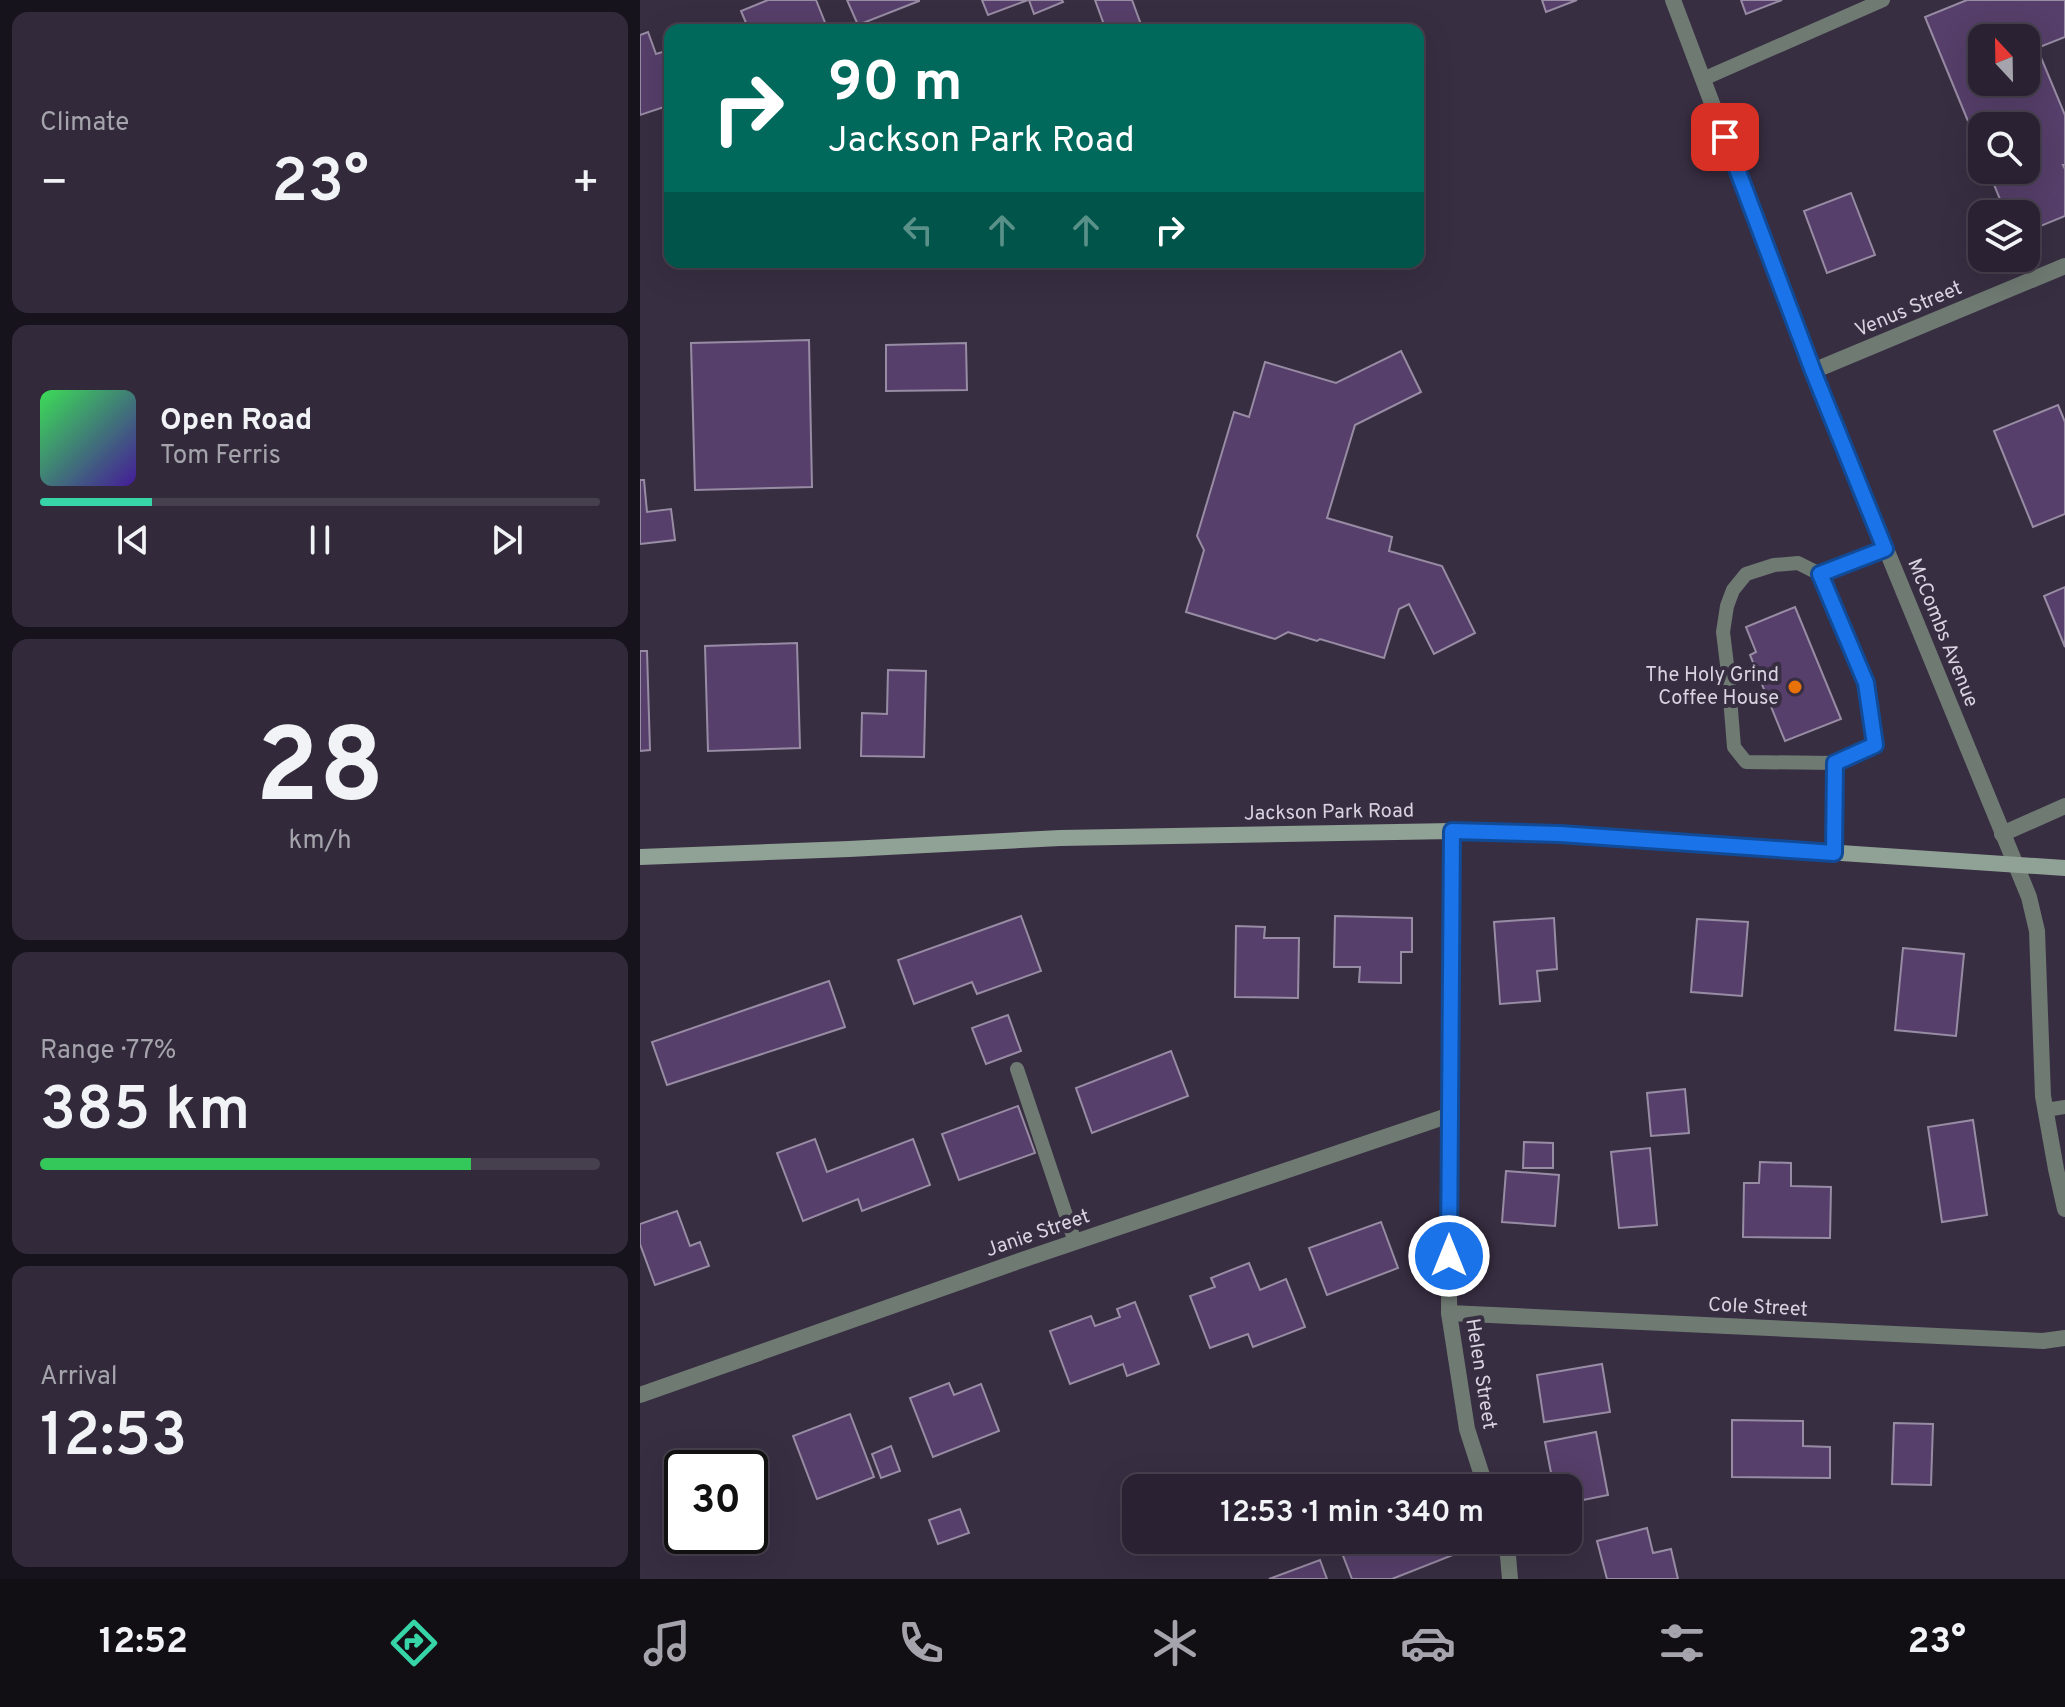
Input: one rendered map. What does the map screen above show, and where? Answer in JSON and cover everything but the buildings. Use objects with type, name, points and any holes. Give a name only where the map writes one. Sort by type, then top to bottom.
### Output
[{"type":"main road","name":"Jackson Park Road","points":[[640,857],[1060,838],[1452,831],[1560,834],[2065,868]]},
{"type":"street","name":"McCombs Avenue","points":[[1673,0],[1813,371],[2029,897],[2037,931],[2043,1096],[2065,1209]]},
{"type":"street","name":"Venus Street","points":[[1813,371],[2065,266]]},
{"type":"street","points":[[2002,834],[2065,806]]},
{"type":"street","name":"Helen Street","points":[[1452,831],[1449,1313],[1467,1429],[1481,1474]]},
{"type":"street","name":"Janie Street","points":[[640,1395],[1075,1242],[1450,1115]]},
{"type":"street","name":"Cole Street","points":[[1449,1313],[2027,1341],[2065,1338]]},
{"type":"street","points":[[1507,1554],[1510,1579]]},
{"type":"lane","points":[[1703,79],[1883,0]]},
{"type":"lane","points":[[1820,574],[1885,549]]},
{"type":"lane","points":[[1798,563],[1820,574],[1866,683],[1875,745],[1835,763],[1746,762],[1734,747],[1723,632],[1733,590],[1746,574],[1774,565],[1798,563]]},
{"type":"lane","points":[[1834,853],[1835,763]]},
{"type":"lane","points":[[1017,1069],[1075,1242]]},
{"type":"lane","points":[[2046,1110],[2065,1107]]},
{"type":"place","name":"The Holy Grind Coffee House","points":[[1795,687]]},
{"type":"route","points":[[1449,1256],[1452,831],[1560,834],[1834,853],[1835,763],[1875,745],[1866,683],[1820,574],[1885,549],[1813,371],[1725,137]]}]
